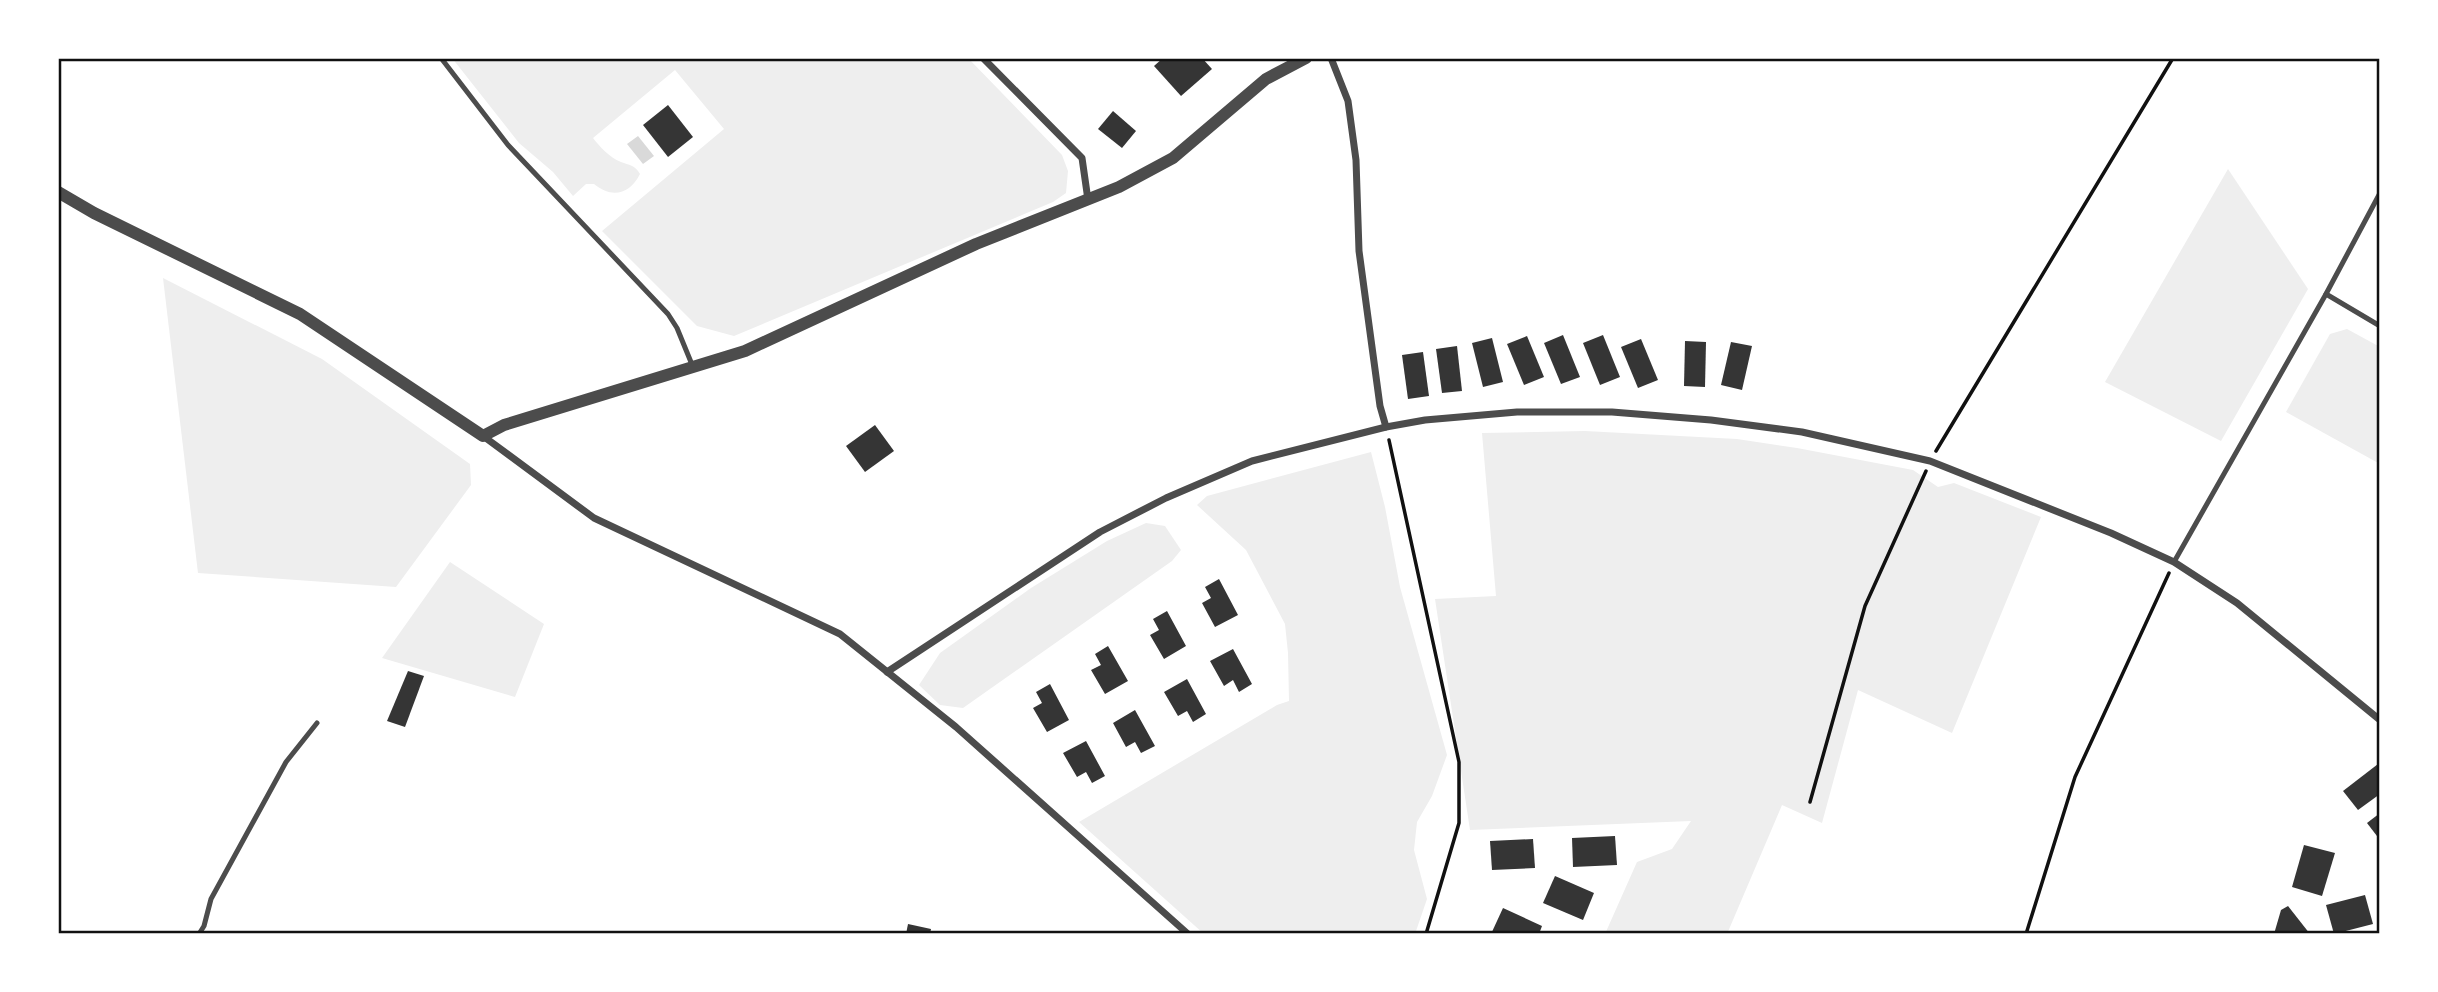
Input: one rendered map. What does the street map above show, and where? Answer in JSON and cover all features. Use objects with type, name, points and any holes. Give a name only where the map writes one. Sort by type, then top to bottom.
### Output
[{"type":"street","points":[[983,58],[1082,158],[1088,200]]},
{"type":"street","points":[[482,436],[503,425],[745,351],[976,244],[1119,187],[1173,158],[1266,79],[1306,58]]},
{"type":"street","points":[[1331,58],[1348,101],[1356,160],[1359,251],[1380,406],[1386,427]]},
{"type":"street","points":[[58,192],[106,219],[300,314],[482,436],[594,518],[840,634],[956,727],[1188,934]]},
{"type":"street","points":[[887,671],[1100,532],[1166,498],[1252,461],[1386,427],[1425,420],[1517,412],[1612,412],[1711,420],[1802,432],[1930,461],[2111,533],[2174,562],[2237,603],[2380,720]]},
{"type":"lane","points":[[441,58],[508,145],[668,314],[677,328],[693,367]]},
{"type":"lane","points":[[2174,562],[2380,193]]},
{"type":"lane","points":[[2326,294],[2380,326]]},
{"type":"lane","points":[[199,934],[211,899],[286,762],[317,723]]},
{"type":"path","points":[[1810,803],[1865,606],[1930,461],[2173,58]]},
{"type":"path","points":[[1386,427],[1459,762],[1459,823],[1426,934]]},
{"type":"path","points":[[2026,934],[2075,777],[2174,562]]},
{"type":"shaded area","points":[[452,58],[968,58],[1062,155],[1068,171],[1066,193],[1053,202],[734,336],[697,326],[602,231],[724,129],[675,70],[593,138],[613,157],[636,169],[640,174],[636,181],[626,190],[614,193],[594,184],[586,184],[573,196],[553,172],[519,143]]},
{"type":"shaded area","points":[[638,136],[654,156],[643,164],[627,144]]},
{"type":"shaded area","points":[[2228,169],[2308,289],[2221,441],[2105,382]]},
{"type":"shaded area","points":[[163,278],[322,359],[470,464],[471,485],[396,587],[198,573]]},
{"type":"shaded area","points":[[2347,329],[2380,347],[2380,464],[2286,412],[2330,334]]},
{"type":"shaded area","points":[[1585,431],[1737,439],[1797,448],[1913,470],[1938,487],[1954,483],[2041,517],[1952,733],[1858,690],[1822,823],[1782,805],[1727,934],[1605,934],[1637,862],[1672,849],[1691,821],[1470,830],[1435,599],[1496,596],[1482,433]]},
{"type":"shaded area","points":[[1371,452],[1385,507],[1400,587],[1447,755],[1432,796],[1417,822],[1414,850],[1427,899],[1415,934],[1204,934],[1079,822],[1277,705],[1289,701],[1285,624],[1246,550],[1197,505],[1207,496]]},
{"type":"shaded area","points":[[1146,523],[1165,526],[1181,550],[1172,561],[963,708],[940,705],[919,685],[940,653],[1031,588],[1107,541]]},
{"type":"shaded area","points":[[450,562],[544,624],[515,697],[382,658]]},
{"type":"building","points":[[1163,58],[1202,58],[1212,69],[1181,96],[1154,66]]},
{"type":"building","points":[[668,105],[693,137],[668,157],[643,125]]},
{"type":"building","points":[[1113,111],[1136,131],[1122,148],[1098,129]]},
{"type":"building","points":[[1563,335],[1580,377],[1561,384],[1544,343]]},
{"type":"building","points":[[1603,335],[1620,377],[1600,385],[1583,343]]},
{"type":"building","points":[[1527,336],[1544,377],[1524,385],[1507,344]]},
{"type":"building","points":[[1492,338],[1503,382],[1483,387],[1472,343]]},
{"type":"building","points":[[1641,339],[1658,380],[1638,388],[1621,347]]},
{"type":"building","points":[[1685,341],[1706,342],[1705,387],[1684,386]]},
{"type":"building","points":[[1731,342],[1752,346],[1742,390],[1721,385]]},
{"type":"building","points":[[1457,346],[1462,391],[1442,393],[1436,349]]},
{"type":"building","points":[[1423,352],[1429,396],[1408,399],[1402,355]]},
{"type":"building","points":[[875,425],[894,451],[865,472],[846,446]]},
{"type":"building","points":[[1219,579],[1238,615],[1215,627],[1202,603],[1211,598],[1205,587]]},
{"type":"building","points":[[1167,611],[1186,646],[1164,659],[1150,635],[1159,630],[1153,619]]},
{"type":"building","points":[[1108,646],[1128,681],[1105,694],[1091,670],[1101,665],[1095,654]]},
{"type":"building","points":[[1233,649],[1252,684],[1239,692],[1233,680],[1224,686],[1210,661]]},
{"type":"building","points":[[408,671],[424,676],[405,727],[387,721]]},
{"type":"building","points":[[1187,679],[1206,714],[1193,722],[1187,711],[1178,716],[1164,692]]},
{"type":"building","points":[[1050,684],[1069,720],[1047,732],[1033,708],[1042,703],[1036,692]]},
{"type":"building","points":[[1135,710],[1155,746],[1141,753],[1135,742],[1126,747],[1113,723]]},
{"type":"building","points":[[1086,741],[1105,776],[1092,783],[1086,772],[1077,777],[1063,753]]},
{"type":"building","points":[[2378,764],[2380,794],[2358,810],[2343,791]]},
{"type":"building","points":[[2380,813],[2380,840],[2367,823]]},
{"type":"building","points":[[1615,836],[1617,865],[1573,867],[1572,838]]},
{"type":"building","points":[[1533,839],[1535,868],[1492,870],[1490,841]]},
{"type":"building","points":[[2304,845],[2335,853],[2322,896],[2292,887]]},
{"type":"building","points":[[1555,876],[1594,893],[1583,920],[1543,903]]},
{"type":"building","points":[[2365,895],[2373,924],[2334,934],[2326,905]]},
{"type":"building","points":[[2288,906],[2310,934],[2274,934],[2281,910]]},
{"type":"building","points":[[1503,908],[1542,926],[1539,934],[1491,934]]},
{"type":"building","points":[[908,924],[931,929],[930,934],[906,934]]}]
